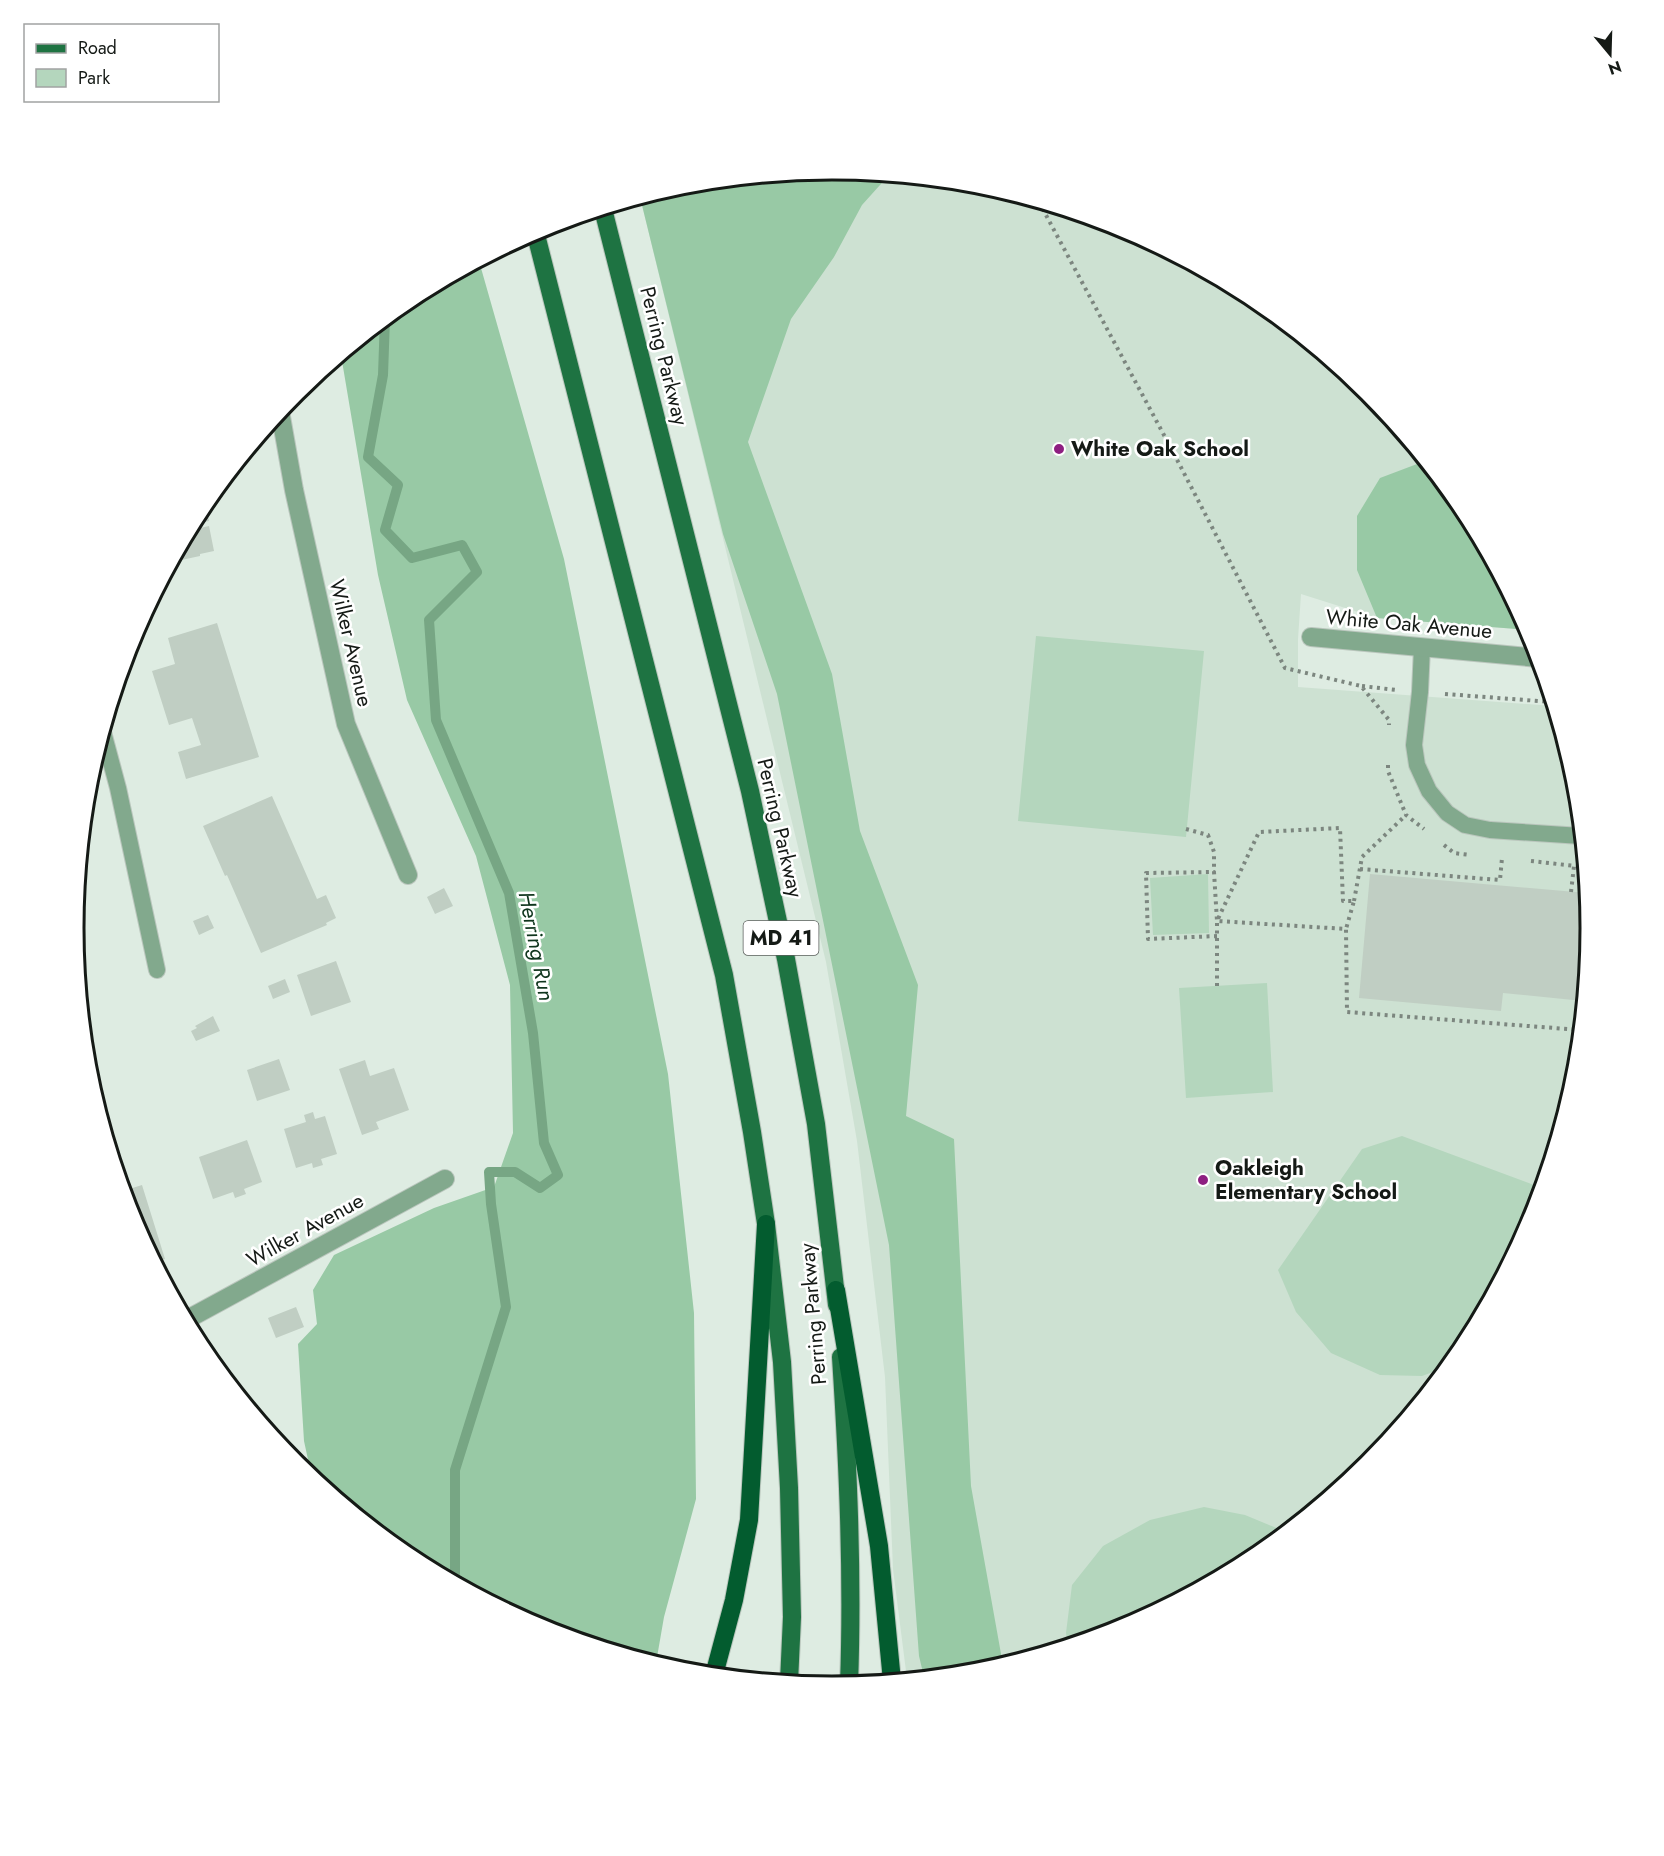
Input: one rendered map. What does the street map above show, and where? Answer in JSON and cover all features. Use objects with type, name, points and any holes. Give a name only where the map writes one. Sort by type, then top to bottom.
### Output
[{"type":"highway","points":[[716,1667],[734,1600],[749,1520],[766,1224]]},
{"type":"highway","points":[[836,1290],[879,1546],[891,1673]]},
{"type":"main road","name":"Perring Parkway","points":[[605,216],[750,791],[786,959],[816,1124],[836,1290],[850,1492],[849,1675]]},
{"type":"main road","name":"Perring Parkway","points":[[537,241],[724,975],[766,1224],[782,1362],[789,1488],[792,1617],[789,1674]]},
{"type":"street","name":"Wilker Avenue","points":[[282,422],[294,490],[346,724],[408,875]]},
{"type":"street","name":"White Oak Avenue","points":[[1311,637],[1529,657]]},
{"type":"street","name":"Wilker Avenue","points":[[193,1316],[445,1179]]},
{"type":"lane","points":[[1422,647],[1414,745],[1417,765],[1429,791],[1447,813],[1465,825],[1490,830],[1574,836]]},
{"type":"lane","points":[[106,745],[118,788],[157,970]]},
{"type":"path","points":[[1044,211],[1272,643]]},
{"type":"path","points":[[1361,686],[1544,701]]},
{"type":"path","points":[[1406,815],[1362,857],[1346,929],[1347,1012],[1573,1029]]},
{"type":"path","points":[[1217,921],[1259,832],[1340,828],[1343,901],[1354,901]]},
{"type":"path","points":[[1186,829],[1208,835],[1214,852],[1217,986]]},
{"type":"path","points":[[1360,869],[1500,883],[1502,858]]},
{"type":"path","points":[[1571,892],[1574,866]]},
{"type":"path","points":[[1214,872],[1146,873],[1149,939],[1217,936]]},
{"type":"path","points":[[1217,921],[1346,929]]},
{"type":"shaded area","name":"Oakleigh Elementary School","points":[[832,180],[930,186],[1026,205],[1118,237],[1163,257],[1248,306],[1287,335],[1361,399],[1394,435],[1454,512],[1480,554],[1517,629],[1377,618],[1301,594],[1298,687],[1546,705],[1566,782],[1574,830],[1580,928],[1574,1026],[1555,1122],[1523,1214],[1503,1259],[1454,1344],[1394,1421],[1361,1457],[1325,1490],[1248,1550],[1163,1599],[1118,1619],[1026,1651],[978,1662],[906,1672],[893,1569],[885,1377],[857,1141],[826,962],[642,204],[734,186]]},
{"type":"green space","points":[[832,180],[883,182],[862,205],[834,257],[791,319],[748,442],[832,674],[860,831],[918,985],[906,1116],[954,1139],[971,1486],[1002,1657],[922,1671],[919,1656],[889,1245],[777,694],[723,534],[642,204],[734,186]]},
{"type":"green space","points":[[481,268],[564,559],[668,1074],[694,1313],[696,1499],[664,1617],[657,1655],[592,1636],[546,1619],[458,1576],[416,1550],[377,1521],[309,1462],[304,1441],[298,1344],[317,1324],[313,1290],[334,1255],[434,1208],[494,1187],[513,1133],[510,985],[476,856],[407,700],[378,575],[342,363],[416,306]]},
{"type":"green space","points":[[1418,464],[1454,512],[1480,554],[1517,629],[1377,618],[1357,570],[1357,516],[1380,478]]},
{"type":"green space","points":[[1036,636],[1204,651],[1186,837],[1018,821]]},
{"type":"green space","points":[[1208,874],[1209,933],[1153,935],[1150,878]]},
{"type":"green space","points":[[1267,983],[1273,1092],[1186,1098],[1179,988]]},
{"type":"green space","points":[[1402,1136],[1534,1185],[1503,1259],[1480,1302],[1433,1372],[1422,1376],[1380,1375],[1331,1353],[1296,1312],[1278,1270],[1362,1149]]},
{"type":"green space","points":[[1204,1507],[1245,1515],[1277,1528],[1248,1550],[1163,1599],[1067,1638],[1072,1585],[1103,1546],[1150,1520]]},
{"type":"building","points":[[209,526],[214,551],[200,554],[200,556],[181,560],[200,528]]},
{"type":"building","points":[[217,623],[259,757],[186,779],[178,752],[201,745],[192,718],[169,725],[152,671],[175,664],[168,638]]},
{"type":"building","points":[[272,796],[317,899],[326,895],[336,918],[326,923],[327,925],[261,953],[203,826]]},
{"type":"building","points":[[1370,874],[1579,892],[1580,928],[1576,1000],[1503,993],[1501,1011],[1359,998]]},
{"type":"building","points":[[444,888],[453,906],[435,914],[427,897]]},
{"type":"building","points":[[208,915],[214,928],[199,935],[193,921]]},
{"type":"building","points":[[336,961],[351,1002],[311,1016],[297,975]]},
{"type":"building","points":[[285,979],[290,992],[273,999],[268,986]]},
{"type":"building","points":[[213,1016],[220,1031],[196,1041],[191,1031],[197,1028],[195,1026]]},
{"type":"building","points":[[279,1059],[290,1090],[257,1101],[247,1070]]},
{"type":"building","points":[[365,1060],[370,1076],[394,1068],[409,1110],[376,1122],[379,1129],[362,1135],[339,1069]]},
{"type":"building","points":[[313,1112],[315,1119],[325,1116],[337,1154],[321,1159],[323,1165],[313,1168],[312,1163],[296,1168],[284,1129],[306,1122],[304,1115]]},
{"type":"building","points":[[247,1140],[262,1182],[244,1189],[246,1194],[235,1198],[233,1192],[213,1199],[199,1157]]},
{"type":"building","points":[[142,1185],[165,1259],[161,1259],[132,1188]]},
{"type":"building","points":[[296,1307],[304,1327],[276,1338],[268,1318]]},
{"type":"waterway","name":"Herring Run","points":[[385,329],[383,375],[368,457],[398,485],[385,530],[412,558],[462,545],[477,572],[429,620],[436,720],[509,893],[533,1033],[544,1143],[558,1175],[540,1188],[515,1172],[489,1172],[491,1204],[506,1307],[455,1470],[455,1574]]},
{"type":"place","name":"White Oak School","points":[[1059,449]]},
{"type":"place","name":"Oakleigh Elementary School","points":[[1203,1180]]}]
